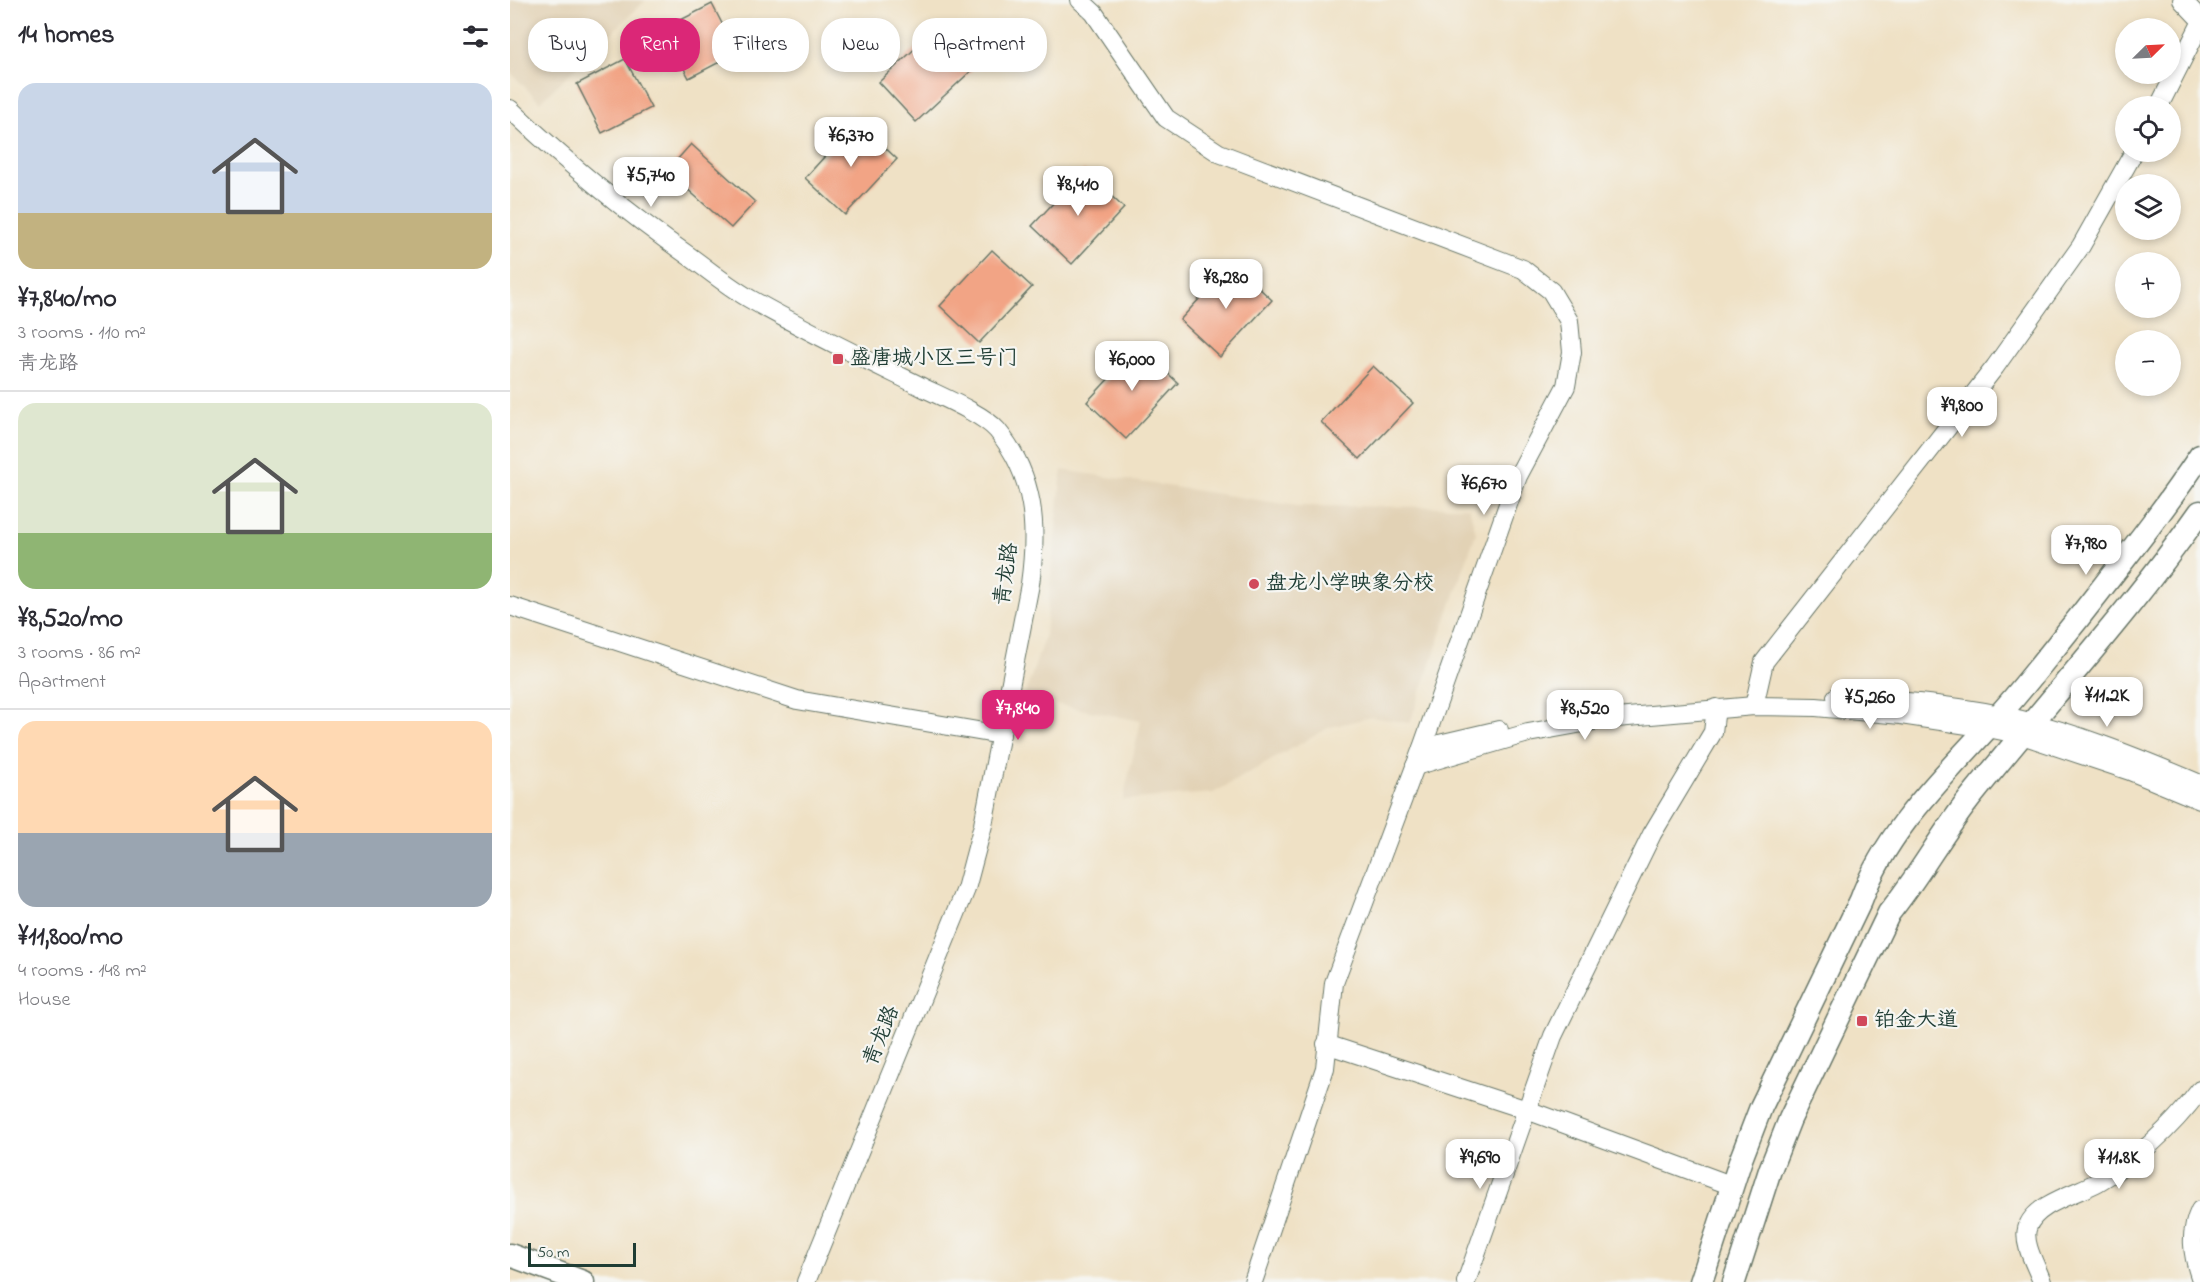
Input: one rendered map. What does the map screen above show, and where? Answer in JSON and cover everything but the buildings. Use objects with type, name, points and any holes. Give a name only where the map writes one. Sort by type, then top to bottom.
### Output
[{"type":"main road","points":[[1701,1282],[1761,1107],[1861,900],[1870,876],[1912,812],[1942,776],[1994,721],[2126,558],[2174,496],[2200,456]]},
{"type":"main road","points":[[1734,1282],[1770,1170],[1790,1119],[1889,913],[1972,795],[2143,586],[2200,512]]},
{"type":"main road","points":[[510,1255],[583,1282]]},
{"type":"street","points":[[2182,0],[2200,19]]},
{"type":"street","points":[[1085,2],[1166,118],[1219,153],[1523,269],[1551,291],[1569,321],[1572,352],[1566,386],[1518,476],[1422,748],[1334,983],[1325,1068],[1253,1282]]},
{"type":"street","points":[[2163,96],[2200,25]]},
{"type":"street","name":"青龙路","points":[[510,109],[641,222],[751,299],[814,334],[965,409],[994,428],[1015,454],[1026,482],[1034,519],[1035,550],[1030,584],[983,825],[966,889],[806,1282]]},
{"type":"street","points":[[1755,701],[1764,662],[1995,367],[2081,246],[2128,162]]},
{"type":"street","points":[[510,606],[797,700],[1001,735]]},
{"type":"street","points":[[1422,748],[1524,724],[1602,709],[1755,701],[1903,700],[2136,756],[2200,784]]},
{"type":"street","points":[[1415,766],[1528,733],[1605,719],[1716,708],[1755,701]]},
{"type":"street","points":[[1466,1282],[1553,1036],[1652,834],[1713,732],[1716,708]]},
{"type":"street","points":[[2027,729],[2200,801]]},
{"type":"street","points":[[1326,1044],[1527,1110],[1733,1186]]},
{"type":"street","points":[[2042,1282],[2028,1242],[2027,1229],[2035,1215],[2048,1206],[2098,1182],[2143,1152],[2181,1115],[2200,1090]]},
{"type":"street","points":[[2200,1210],[2193,1225],[2192,1237],[2200,1277]]},
{"type":"shaded area","points":[[510,0],[646,0],[627,18],[620,18],[620,25],[608,37],[608,18],[528,18],[528,72],[571,72],[540,102],[510,72]]},
{"type":"shaded area","name":"盘龙小学映象分校","points":[[1062,470],[1297,506],[1469,507],[1476,533],[1410,723],[1371,717],[1330,727],[1213,793],[1123,800],[1141,721],[1024,698],[1045,635]]},
{"type":"place","name":"盛唐城小区三号门","points":[[838,359]]},
{"type":"place","name":"盘龙小学映象分校","points":[[1254,584]]},
{"type":"place","name":"铂金大道","points":[[1862,1021]]}]
